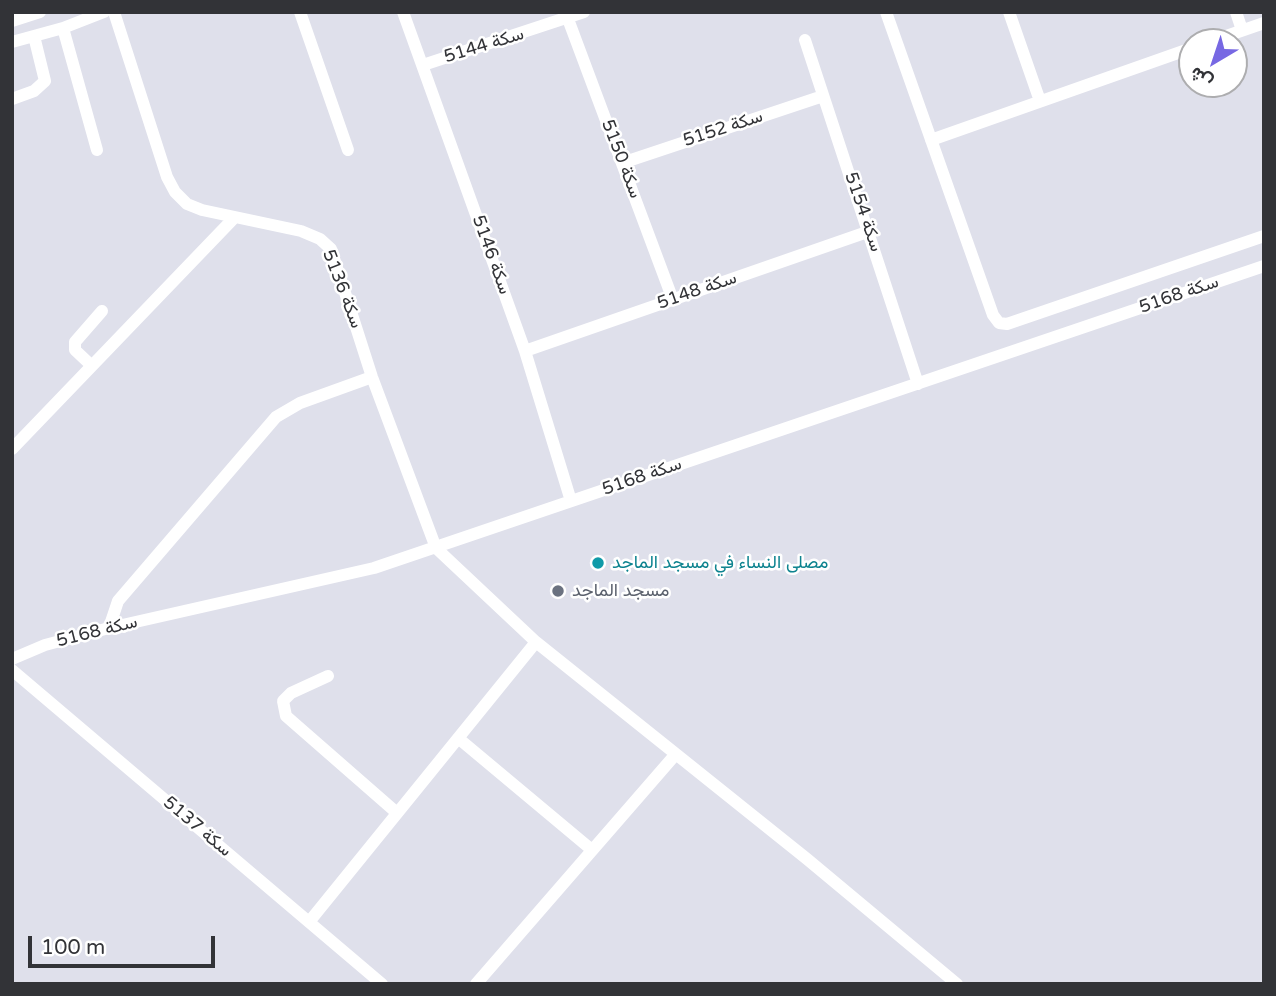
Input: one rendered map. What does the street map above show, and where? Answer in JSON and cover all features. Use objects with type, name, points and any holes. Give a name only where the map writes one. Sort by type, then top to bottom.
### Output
[{"type":"street","points":[[12,21],[40,12]]},
{"type":"street","points":[[12,42],[63,28],[104,12]]},
{"type":"street","name":"سكة 5136","points":[[114,12],[167,177],[175,192],[187,204],[233,218],[301,231],[320,239],[331,249],[372,377],[436,548]]},
{"type":"street","points":[[300,12],[348,149]]},
{"type":"street","name":"سكة 5146","points":[[403,12],[525,351],[571,501]]},
{"type":"street","name":"سكة 5144","points":[[423,65],[584,12]]},
{"type":"street","points":[[886,12],[994,318],[1003,324],[1264,236]]},
{"type":"street","points":[[1009,12],[1040,101]]},
{"type":"street","name":"سكة 5150","points":[[568,19],[673,300]]},
{"type":"street","points":[[63,28],[97,150]]},
{"type":"street","points":[[12,99],[34,91],[45,81],[34,36]]},
{"type":"street","name":"سكة 5154","points":[[805,40],[870,231],[918,384]]},
{"type":"street","points":[[931,140],[1178,53]]},
{"type":"street","name":"سكة 5152","points":[[622,163],[823,96]]},
{"type":"street","points":[[12,449],[233,218]]},
{"type":"street","name":"سكة 5148","points":[[525,351],[870,231]]},
{"type":"street","name":"سكة 5168","points":[[12,659],[45,645],[109,628],[374,568],[1264,266]]},
{"type":"street","points":[[92,366],[75,350],[75,342],[102,312]]},
{"type":"street","points":[[109,628],[118,601],[276,417],[300,403],[372,377]]},
{"type":"street","points":[[436,548],[536,642],[807,859],[957,984]]},
{"type":"street","points":[[309,922],[536,642]]},
{"type":"street","name":"سكة 5137","points":[[12,670],[382,984]]},
{"type":"street","points":[[328,677],[291,693],[283,701],[286,716],[397,813]]},
{"type":"street","points":[[458,738],[592,850]]},
{"type":"street","points":[[476,984],[674,755]]},
{"type":"place","name":"مصلى النساء في مسجد الماجد","points":[[598,563]]},
{"type":"place","name":"مسجد الماجد","points":[[558,591]]}]
